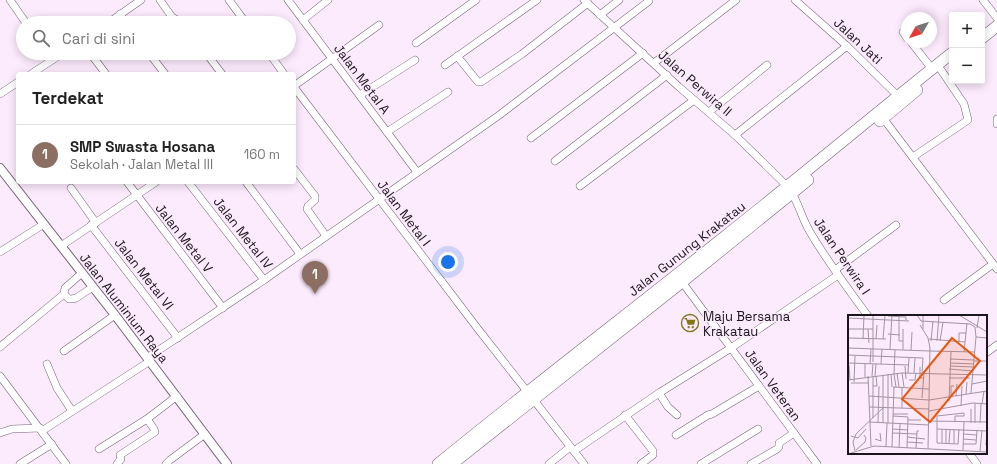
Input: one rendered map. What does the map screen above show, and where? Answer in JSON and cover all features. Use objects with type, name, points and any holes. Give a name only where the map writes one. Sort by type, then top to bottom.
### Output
[{"type":"highway","points":[[985,28],[997,18]]},
{"type":"highway","points":[[985,36],[997,26]]},
{"type":"highway","name":"Jalan Gunung Krakatau","points":[[937,70],[949,56]]},
{"type":"highway","name":"Jalan Gunung Krakatau","points":[[438,464],[682,282],[900,98],[937,70],[949,64]]},
{"type":"highway","name":"Jalan Gunung Krakatau","points":[[452,464],[530,395],[883,118],[900,98]]},
{"type":"street","points":[[10,0],[21,16]]},
{"type":"street","points":[[117,16],[141,0]]},
{"type":"street","points":[[160,0],[171,16]]},
{"type":"street","points":[[229,0],[241,16]]},
{"type":"street","name":"Jalan Metal A","points":[[288,0],[417,172]]},
{"type":"street","points":[[303,20],[328,0]]},
{"type":"street","points":[[416,43],[476,0]]},
{"type":"street","points":[[444,65],[537,0]]},
{"type":"street","points":[[600,15],[619,0]]},
{"type":"street","points":[[0,433],[12,429],[41,430],[72,411],[264,280],[496,117],[650,0]]},
{"type":"street","points":[[654,63],[736,0]]},
{"type":"street","name":"Jalan Jati","points":[[795,0],[847,46],[900,98]]},
{"type":"street","points":[[983,0],[997,18]]},
{"type":"street","points":[[457,56],[480,82],[522,54],[586,2]]},
{"type":"street","name":"Jalan Perwira II","points":[[586,2],[735,135],[790,190]]},
{"type":"street","points":[[296,85],[379,25]]},
{"type":"street","points":[[735,135],[847,46]]},
{"type":"street","points":[[913,157],[968,120],[964,104],[937,70],[917,48]]},
{"type":"street","points":[[531,138],[643,53]]},
{"type":"street","points":[[41,71],[52,60]]},
{"type":"street","points":[[95,60],[104,72]]},
{"type":"street","points":[[154,60],[163,72]]},
{"type":"street","points":[[211,60],[220,72]]},
{"type":"street","points":[[273,60],[282,72]]},
{"type":"street","points":[[360,95],[415,60]]},
{"type":"street","points":[[709,112],[767,65]]},
{"type":"street","points":[[555,161],[667,75]]},
{"type":"street","points":[[0,94],[16,83]]},
{"type":"street","name":"Jalan Metal I","points":[[296,89],[378,199],[584,464]]},
{"type":"street","points":[[387,132],[448,92]]},
{"type":"street","points":[[580,186],[694,100]]},
{"type":"street","points":[[883,118],[995,266],[944,300]]},
{"type":"street","points":[[997,119],[997,124]]},
{"type":"street","name":"Jalan Aluminium Raya","points":[[0,168],[149,359],[227,464]]},
{"type":"street","points":[[296,172],[315,196],[315,200],[308,206],[307,209],[326,236]]},
{"type":"street","name":"Jalan Metal V","points":[[128,184],[223,308]]},
{"type":"street","points":[[61,246],[153,184]]},
{"type":"street","name":"Jalan Metal IV","points":[[190,184],[264,280]]},
{"type":"street","points":[[248,184],[300,254]]},
{"type":"street","name":"Jalan Metal VI","points":[[71,188],[93,224],[178,338]]},
{"type":"street","name":"Jalan Perwira I","points":[[790,190],[809,230],[867,315]]},
{"type":"street","points":[[1,251],[44,224]]},
{"type":"street","points":[[549,464],[731,348],[837,272],[896,225]]},
{"type":"street","points":[[0,347],[64,294],[65,288],[82,273]]},
{"type":"street","name":"Jalan Veteran","points":[[682,282],[817,464]]},
{"type":"street","points":[[64,294],[69,299],[73,299],[93,287]]},
{"type":"street","points":[[64,351],[115,315]]},
{"type":"street","points":[[987,352],[997,344]]},
{"type":"street","points":[[47,364],[57,388],[72,411]]},
{"type":"street","points":[[0,376],[66,464]]},
{"type":"street","points":[[676,435],[759,386]]},
{"type":"street","points":[[659,393],[668,407],[677,415]]},
{"type":"street","points":[[99,449],[147,418],[177,396]]},
{"type":"street","points":[[625,415],[653,451],[653,455],[641,464]]},
{"type":"street","points":[[117,464],[121,459],[120,455],[155,432],[147,418]]},
{"type":"street","points":[[700,464],[758,429]]},
{"type":"street","points":[[751,464],[777,450],[780,443],[794,433]]},
{"type":"street","points":[[166,464],[166,462],[205,434]]},
{"type":"street","points":[[20,464],[52,444]]},
{"type":"street","points":[[970,454],[977,464]]},
{"type":"place","name":"SMP Swasta Hosana","points":[[315,294]]},
{"type":"place","name":"Maju Bersama Krakatau","points":[[690,323]]}]
